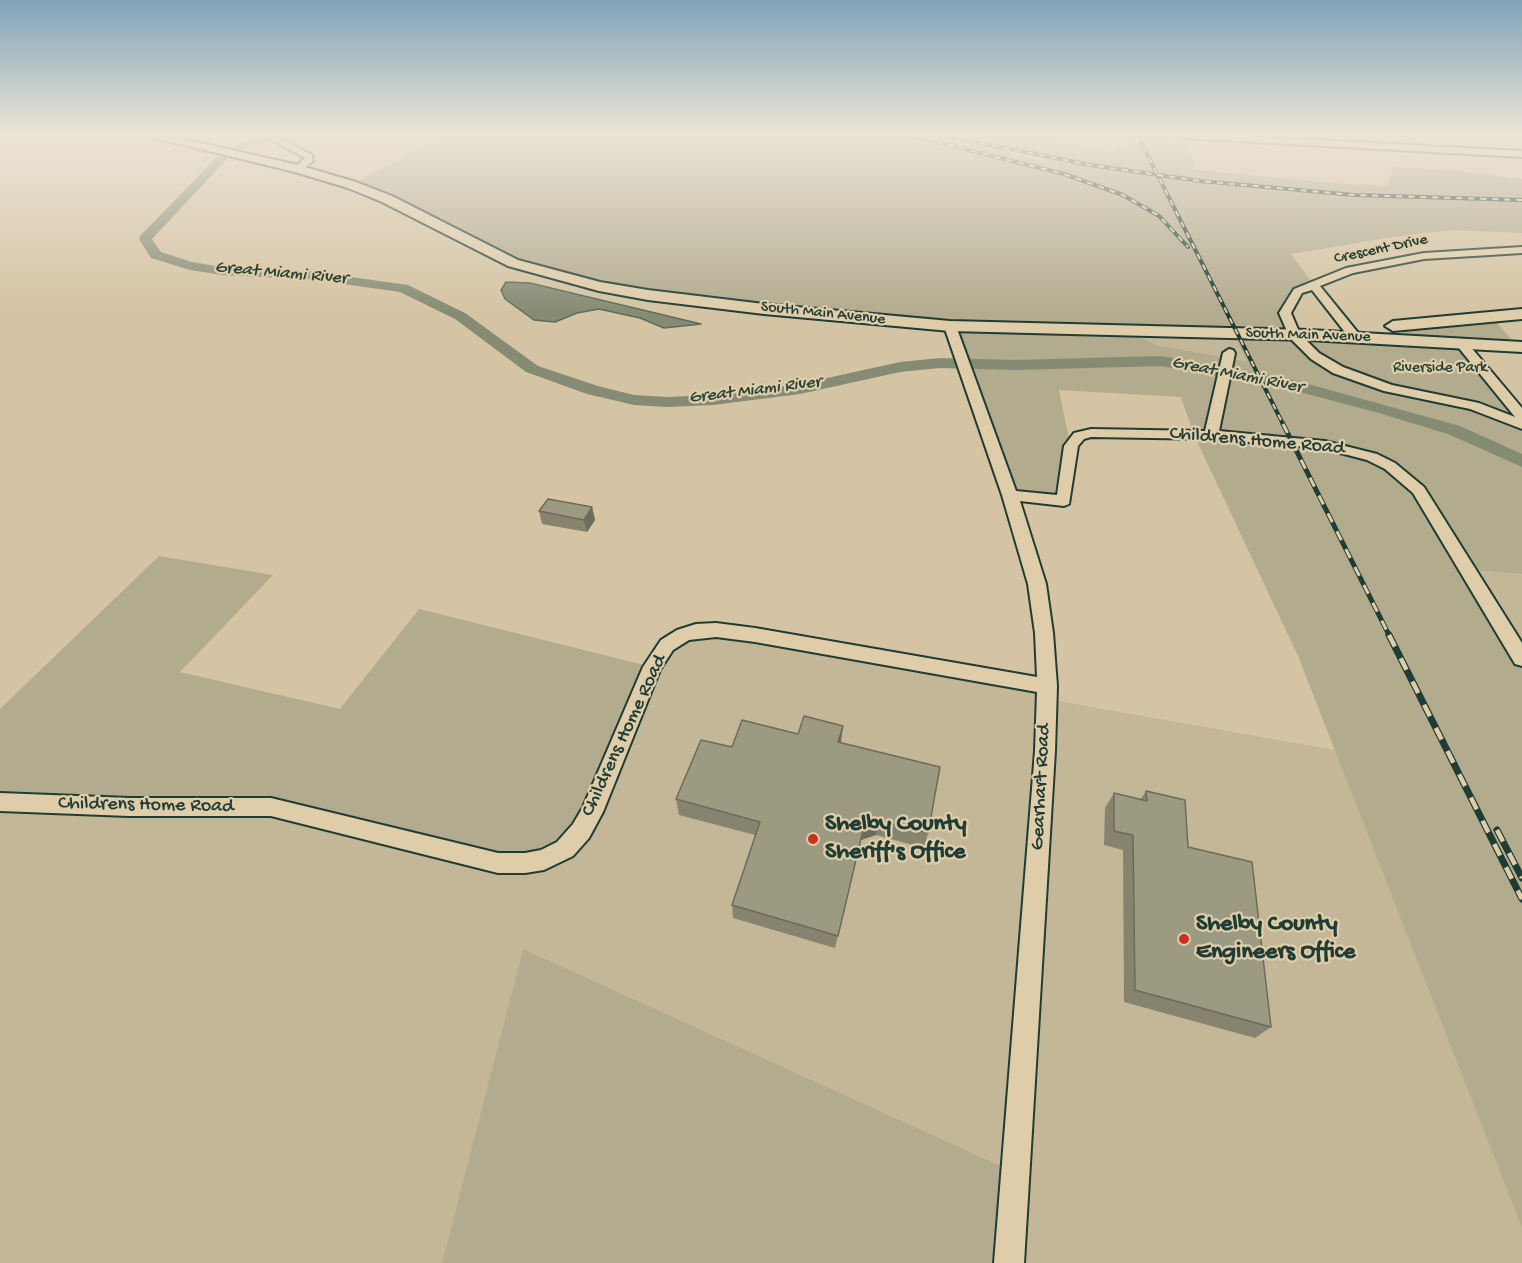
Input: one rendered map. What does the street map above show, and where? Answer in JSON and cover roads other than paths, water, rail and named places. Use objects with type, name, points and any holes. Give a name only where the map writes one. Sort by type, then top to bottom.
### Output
[{"type":"main road","name":"South Main Avenue","points":[[375,195],[513,263],[599,286],[648,295],[952,331],[1352,334],[1522,347]]},
{"type":"main road","points":[[1352,334],[1522,314]]},
{"type":"street","name":"Crescent Drive","points":[[1301,335],[1285,313],[1298,291],[1313,284],[1350,270],[1424,256],[1522,250]]},
{"type":"street","points":[[1313,284],[1352,334]]},
{"type":"street","name":"Gearhart Road","points":[[952,331],[1010,495],[1036,584],[1044,633],[1047,686],[1035,902],[1009,1263]]},
{"type":"street","points":[[1301,335],[1315,356],[1358,378],[1389,388],[1474,406],[1522,425]]},
{"type":"street","points":[[1460,342],[1522,417]]},
{"type":"street","points":[[1211,435],[1229,353]]},
{"type":"street","name":"Childrens Home Road","points":[[1010,495],[1064,501],[1071,446],[1079,436],[1085,434],[1118,432],[1211,435],[1287,441],[1351,450],[1390,466],[1405,476],[1419,490],[1522,659]]},
{"type":"street","name":"Childrens Home Road","points":[[0,802],[129,807],[272,807],[498,863],[525,863],[544,860],[565,849],[581,831],[592,812],[652,667],[667,645],[683,635],[696,631],[716,630],[754,634],[1047,686]]},
{"type":"waterway","name":"Great Miami River","points":[[187,195],[145,239],[156,255],[190,266],[222,271],[308,275],[403,288],[460,316],[532,369],[593,390],[634,400],[667,402],[713,400],[800,389],[900,367],[940,363],[1016,365],[1161,361],[1297,386],[1385,409],[1454,430],[1522,461]]},
{"type":"railway","points":[[1123,195],[1159,216],[1188,247]]},
{"type":"railway","points":[[1168,195],[1284,426]]},
{"type":"railway","points":[[1353,195],[1522,200]]},
{"type":"railway","points":[[1283,424],[1390,637]]},
{"type":"railway","points":[[1389,635],[1522,899]]},
{"type":"railway","points":[[1497,830],[1522,878]]},
{"type":"place","name":"Shelby County Sheriff's Office","points":[[813,839]]},
{"type":"place","name":"Shelby County Engineers Office","points":[[1184,939]]},
{"type":"park label","name":"Riverside Park","points":[[1440,369]]}]
